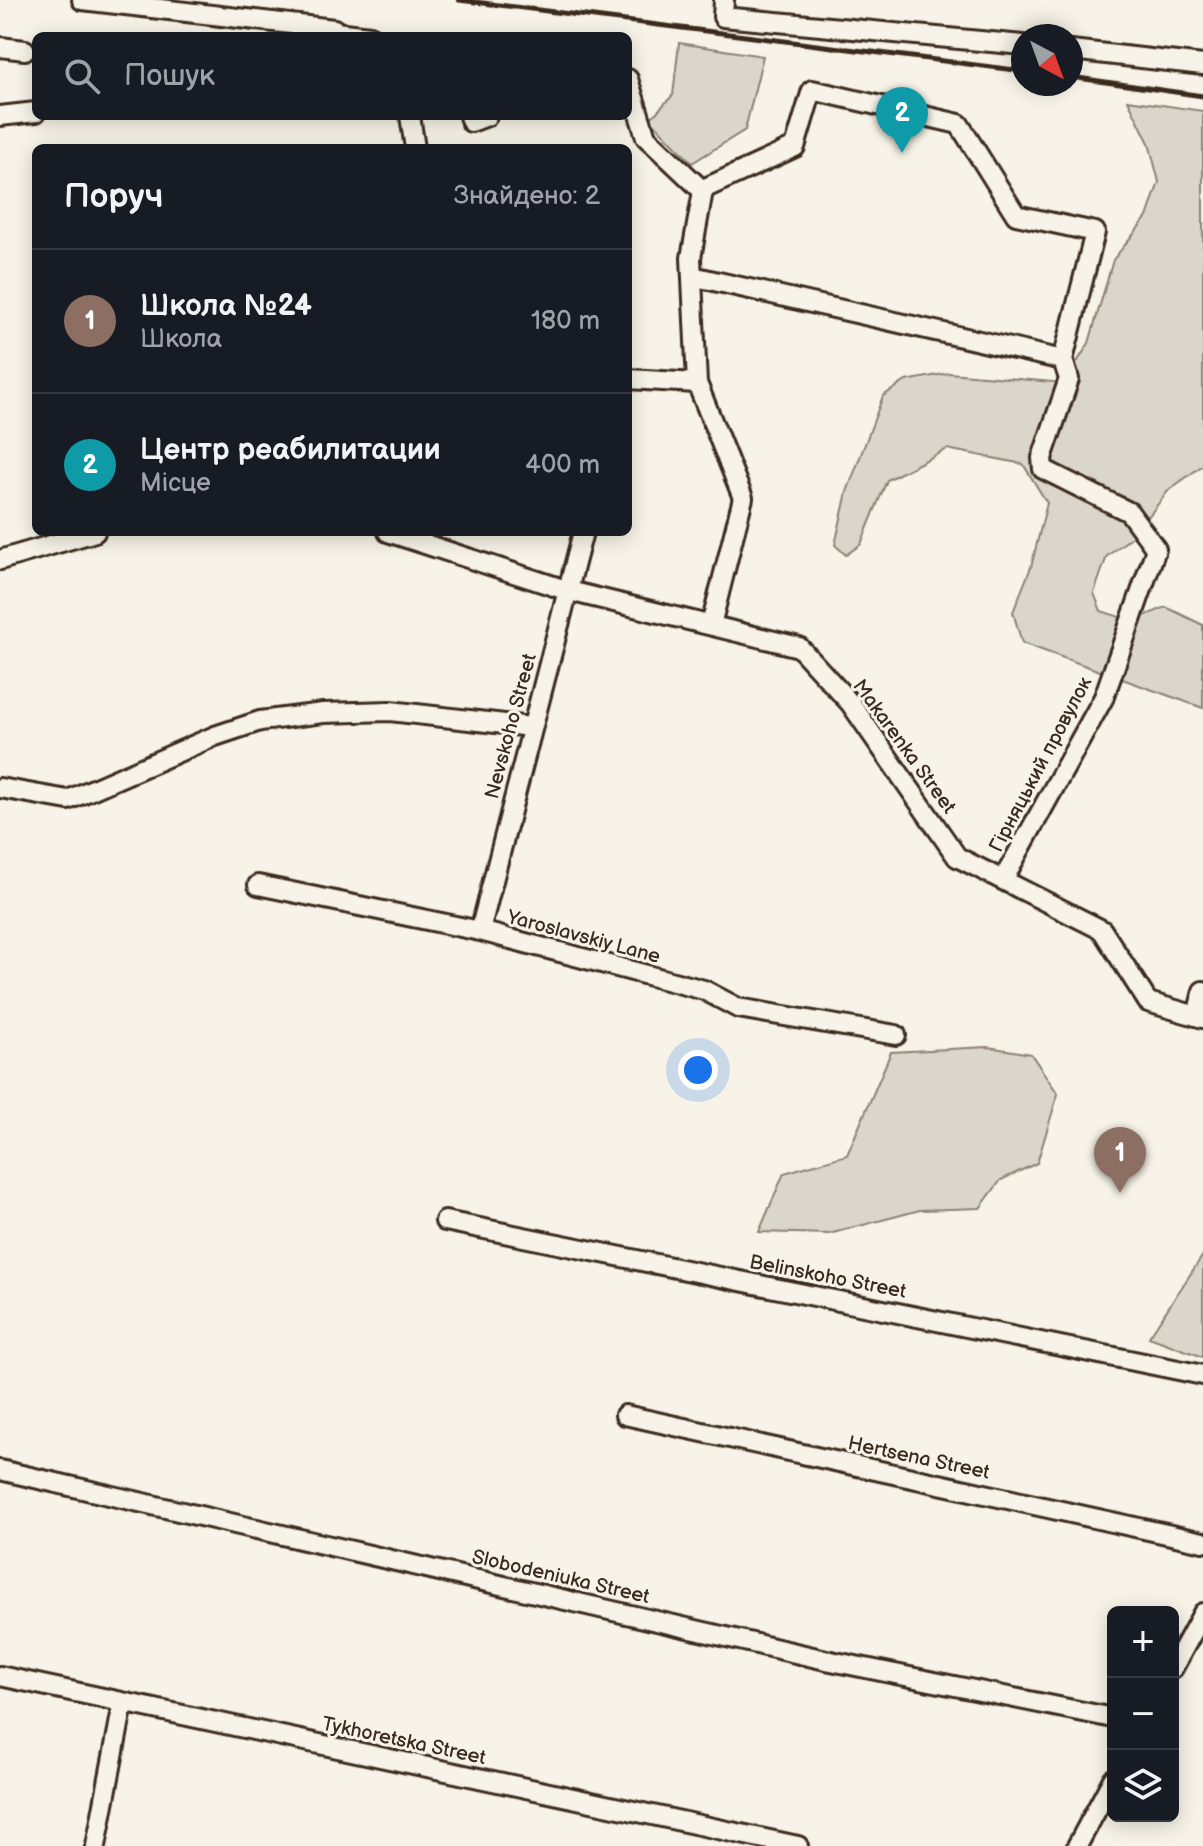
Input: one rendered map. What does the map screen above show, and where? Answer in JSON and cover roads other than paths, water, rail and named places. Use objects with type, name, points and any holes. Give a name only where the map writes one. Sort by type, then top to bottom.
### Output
[{"type":"street","points":[[82,0],[349,32]]},
{"type":"street","points":[[724,8],[1011,44]]},
{"type":"street","points":[[320,32],[334,29]]},
{"type":"street","points":[[0,47],[25,50]]},
{"type":"street","points":[[1083,51],[1203,65]]},
{"type":"street","points":[[632,90],[646,137],[701,190],[691,258],[697,383],[743,498],[711,625]]},
{"type":"street","name":"Гірняцький провулок","points":[[701,190],[795,147],[812,90],[959,124],[1016,215],[1095,232],[1063,360],[1069,379],[1042,458],[1043,469],[1129,512],[1156,549],[1104,697],[1003,880]]},
{"type":"street","points":[[0,116],[32,112]]},
{"type":"street","points":[[411,120],[414,144]]},
{"type":"street","points":[[692,276],[1063,360]]},
{"type":"street","points":[[632,379],[697,383]]},
{"type":"street","points":[[0,560],[81,536]]},
{"type":"street","name":"Makarenka Street","points":[[400,536],[569,591],[799,647],[851,704],[957,857],[1102,930],[1148,1002],[1200,1017]]},
{"type":"street","name":"Nevskoho Street","points":[[480,931],[582,536]]},
{"type":"street","points":[[0,788],[68,800],[215,736],[260,721],[323,713],[390,711],[531,727]]},
{"type":"street","name":"Yaroslavskiy Lane","points":[[258,885],[480,931],[704,990],[738,1008],[896,1035]]},
{"type":"street","points":[[1200,1017],[1203,991]]},
{"type":"street","name":"Belinskoho Street","points":[[445,1221],[1203,1375]]},
{"type":"street","name":"Hertsena Street","points":[[625,1415],[1203,1542]]},
{"type":"street","name":"Slobodeniuka Street","points":[[0,1470],[826,1660],[1107,1717]]},
{"type":"street","points":[[1179,1657],[1203,1613]]},
{"type":"street","name":"Tykhoretska Street","points":[[0,1676],[798,1846]]},
{"type":"street","points":[[96,1846],[123,1704]]},
{"type":"street","points":[[1077,1846],[1107,1790]]},
{"type":"railway","points":[[459,0],[1011,69]]},
{"type":"railway","points":[[1083,79],[1203,96]]},
{"type":"place","name":"Центр реабилитации","points":[[902,153]]},
{"type":"place","name":"Школа №24","points":[[1120,1193]]}]
